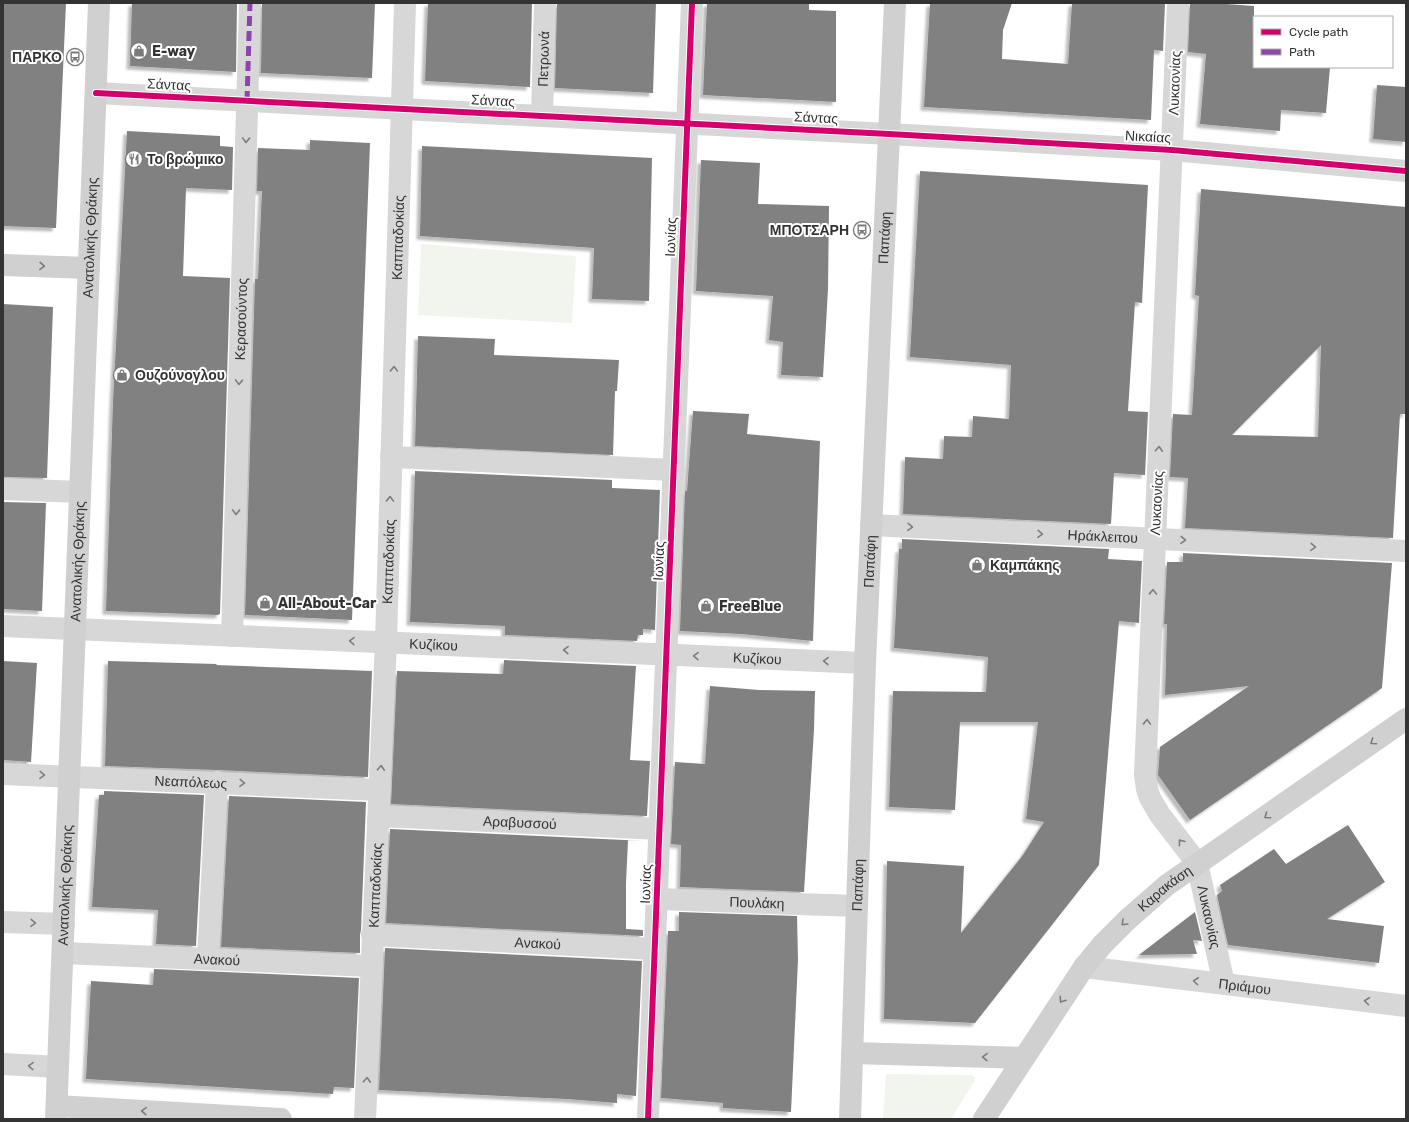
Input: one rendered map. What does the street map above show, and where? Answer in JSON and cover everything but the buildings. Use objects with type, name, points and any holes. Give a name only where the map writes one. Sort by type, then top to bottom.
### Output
[{"type":"street","name":"Ανατολικής Θράκης","points":[[56,1112],[99,3]]},
{"type":"street","name":"Κερασούντος","points":[[232,636],[250,3]]},
{"type":"street","name":"Καππαδοκίας","points":[[365,1119],[386,642],[405,3]]},
{"type":"street","name":"Πετρωνά","points":[[542,116],[545,3]]},
{"type":"street","name":"Ιωνίας","points":[[648,1119],[692,3]]},
{"type":"street","name":"Παπάφη","points":[[850,1119],[865,663],[895,3]]},
{"type":"street","name":"Λυκαονίας","points":[[1178,3],[1145,777],[1150,798],[1160,815],[1197,863],[1224,984]]},
{"type":"street","name":"Σάντας","points":[[96,93],[889,134]]},
{"type":"street","name":"Νικαίας","points":[[889,134],[1172,150],[1406,171]]},
{"type":"street","points":[[3,265],[89,268]]},
{"type":"street","points":[[391,458],[674,470]]},
{"type":"street","points":[[3,489],[80,492]]},
{"type":"street","name":"Ηράκλειτου","points":[[871,526],[1406,551]]},
{"type":"street","name":"Κυζίκου","points":[[3,626],[865,663]]},
{"type":"street","points":[[1406,713],[1406,719]]},
{"type":"street","name":"Καρακάση","points":[[984,1119],[1084,967],[1103,944],[1152,896],[1197,863],[1406,719]]},
{"type":"street","name":"Νεαπόλεως","points":[[3,774],[380,790]]},
{"type":"street","points":[[208,959],[217,782]]},
{"type":"street","name":"Αραβυσσού","points":[[379,816],[660,829]]},
{"type":"street","name":"Πουλάκη","points":[[657,899],[857,906]]},
{"type":"street","points":[[3,922],[64,924]]},
{"type":"street","name":"Ανακού","points":[[372,935],[655,949]]},
{"type":"street","name":"Ανακού","points":[[62,953],[372,966]]},
{"type":"street","name":"Πριάμου","points":[[1084,967],[1406,1006]]},
{"type":"street","points":[[852,1053],[1024,1058]]},
{"type":"street","points":[[3,1064],[58,1067]]},
{"type":"street","points":[[56,1112],[281,1119]]},
{"type":"shaded area","points":[[421,244],[576,256],[572,323],[418,315]]},
{"type":"shaded area","points":[[886,1074],[972,1075],[975,1078],[951,1119],[883,1119]]},
{"type":"marked path","points":[[247,101],[250,3]]},
{"type":"cycle path","points":[[648,1119],[692,3]]},
{"type":"cycle path","points":[[96,93],[1172,150],[1406,171]]},
{"type":"place","name":"E-way","points":[[139,51]]},
{"type":"place","name":"ΠΑΡΚΟ","points":[[75,57]]},
{"type":"place","name":"Το βρώμικο","points":[[134,159]]},
{"type":"place","name":"ΜΠΟΤΣΑΡΗ","points":[[862,230]]},
{"type":"place","name":"Ουζούνογλου","points":[[122,375]]},
{"type":"place","name":"Καμπάκης","points":[[977,565]]},
{"type":"place","name":"All-About-Car","points":[[265,603]]},
{"type":"place","name":"FreeBlue","points":[[706,606]]}]
